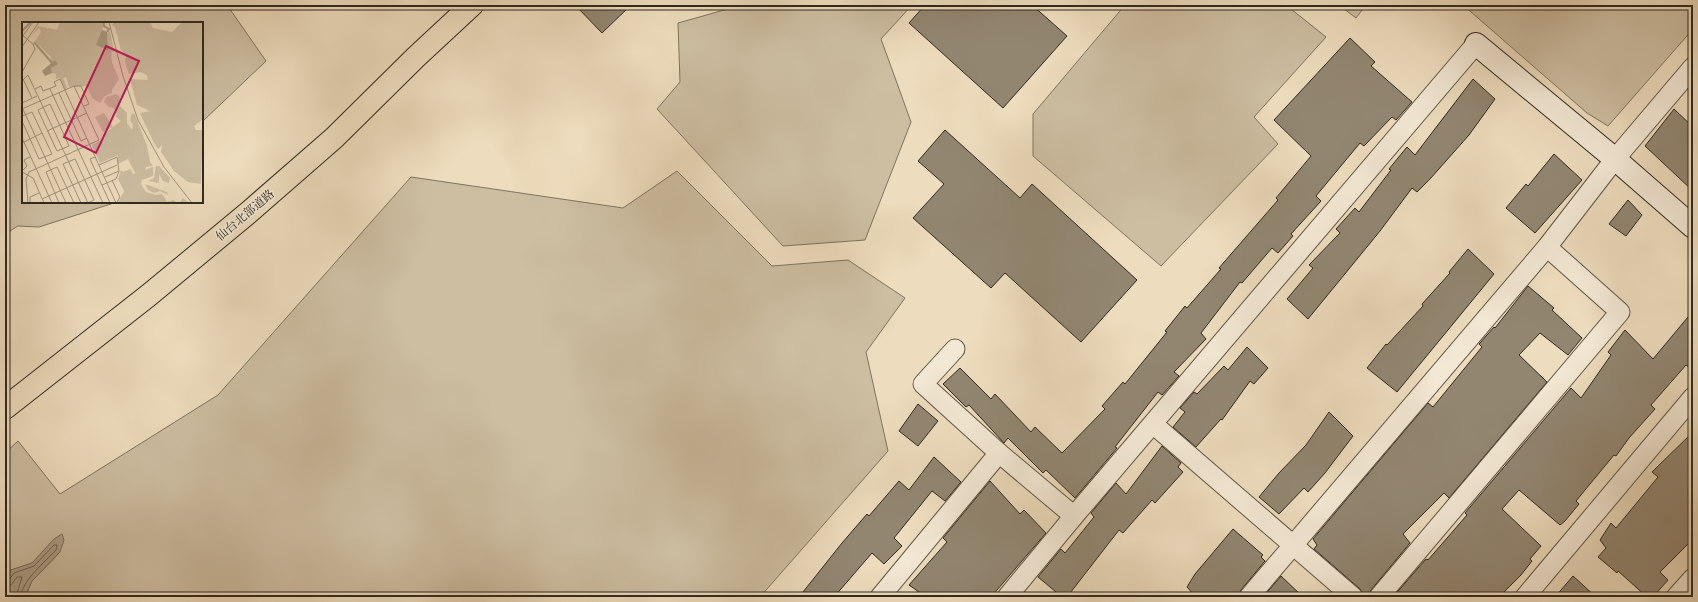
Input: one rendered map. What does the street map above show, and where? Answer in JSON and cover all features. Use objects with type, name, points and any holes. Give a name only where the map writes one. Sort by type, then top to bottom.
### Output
[{"type":"highway","name":"仙台北部道路","points":[[5,408],[142,300],[254,208],[334,138],[416,57],[472,5]]},
{"type":"street","points":[[1007,597],[1074,516],[1476,44],[1615,159],[1693,227]]},
{"type":"street","points":[[1249,597],[1547,247],[1615,159],[1693,67]]},
{"type":"street","points":[[1379,597],[1620,312],[1547,247]]},
{"type":"street","points":[[955,349],[923,384],[1074,516]]},
{"type":"street","points":[[1525,597],[1693,397]]},
{"type":"street","points":[[1153,424],[1353,597]]},
{"type":"street","points":[[880,597],[999,452]]},
{"type":"street","points":[[1676,597],[1693,578]]},
{"type":"shaded area","points":[[5,5],[227,5],[266,61],[203,121],[203,22],[22,22],[22,203],[114,203],[39,227],[18,226],[5,234]]},
{"type":"shaded area","points":[[742,5],[912,5],[881,39],[911,122],[865,240],[783,246],[657,109],[680,82],[678,23]]},
{"type":"shaded area","points":[[1125,5],[1286,5],[1326,37],[1254,117],[1278,144],[1161,266],[1033,156],[1033,114]]},
{"type":"shaded area","points":[[1339,5],[1366,5],[1356,18]]},
{"type":"shaded area","points":[[1463,5],[1693,5],[1693,29],[1608,126],[1587,113]]},
{"type":"shaded area","points":[[677,171],[772,266],[848,260],[905,298],[866,352],[888,451],[760,597],[25,597],[32,581],[60,552],[39,556],[32,563],[11,570],[5,580],[5,453],[18,441],[60,494],[218,395],[411,177],[623,208]]},
{"type":"water","points":[[62,534],[64,540],[60,552],[32,581],[25,597],[5,597],[5,580],[11,570],[32,563],[54,539]]},
{"type":"building","points":[[575,5],[631,5],[602,33]]},
{"type":"building","points":[[925,5],[1032,5],[1067,36],[1003,108],[909,23]]},
{"type":"building","points":[[1350,38],[1375,62],[1371,66],[1412,102],[1396,120],[1392,117],[1364,146],[1360,143],[1316,196],[1321,201],[1291,234],[1293,236],[1278,253],[1272,248],[1242,283],[1240,282],[1201,333],[1206,339],[1174,372],[1179,376],[1162,395],[1158,392],[1115,447],[1117,448],[1075,498],[1046,470],[1043,473],[1008,438],[1004,443],[969,405],[966,407],[943,384],[960,368],[991,399],[995,394],[1031,432],[1035,427],[1062,453],[1105,409],[1102,406],[1123,382],[1125,384],[1167,332],[1165,331],[1185,306],[1187,308],[1221,269],[1219,268],[1278,200],[1276,198],[1311,156],[1274,120]]},
{"type":"building","points":[[1473,79],[1495,99],[1469,135],[1430,179],[1417,192],[1412,188],[1380,231],[1308,319],[1287,299],[1313,268],[1309,265],[1340,233],[1336,229],[1355,208],[1359,212],[1391,170],[1389,169],[1407,147],[1415,155]]},
{"type":"building","points":[[1674,109],[1693,127],[1693,191],[1645,146]]},
{"type":"building","points":[[945,130],[1020,198],[1032,184],[1137,280],[1081,342],[1005,273],[991,288],[913,218],[944,184],[918,161]]},
{"type":"building","points":[[1554,154],[1582,180],[1535,233],[1506,208],[1526,184],[1528,186]]},
{"type":"building","points":[[1628,200],[1642,215],[1626,236],[1609,224]]},
{"type":"building","points":[[1468,249],[1494,274],[1397,392],[1367,368],[1386,344],[1387,345],[1423,306],[1422,304],[1450,273],[1449,272]]},
{"type":"building","points":[[1528,286],[1554,308],[1552,310],[1582,338],[1568,355],[1540,333],[1519,355],[1547,382],[1449,498],[1444,493],[1403,534],[1410,543],[1371,590],[1368,597],[1364,597],[1360,589],[1314,549],[1317,545],[1313,539],[1428,403],[1433,407],[1482,347],[1479,344],[1494,327],[1495,328]]},
{"type":"building","points":[[1693,311],[1693,371],[1686,365],[1651,405],[1655,409],[1576,501],[1579,504],[1565,521],[1560,525],[1519,490],[1502,509],[1541,546],[1530,559],[1532,561],[1521,575],[1499,597],[1393,597],[1467,515],[1465,513],[1571,388],[1581,398],[1611,355],[1608,352],[1625,330],[1653,359]]},
{"type":"building","points":[[1247,347],[1268,368],[1254,384],[1250,381],[1222,420],[1221,419],[1196,447],[1173,427],[1185,412],[1180,408],[1194,392],[1197,394],[1224,366],[1228,370]]},
{"type":"building","points":[[918,404],[938,421],[918,446],[899,431]]},
{"type":"building","points":[[1329,412],[1353,436],[1325,473],[1308,492],[1304,488],[1279,514],[1259,497],[1279,473],[1306,445]]},
{"type":"building","points":[[1693,432],[1693,539],[1660,572],[1668,580],[1653,597],[1647,597],[1618,571],[1617,573],[1598,557],[1606,548],[1600,540],[1611,523],[1616,528],[1658,477],[1652,472]]},
{"type":"building","points":[[1162,446],[1181,463],[1178,467],[1183,472],[1155,503],[1152,500],[1123,533],[1119,530],[1067,597],[1062,597],[1038,577],[1061,549],[1065,553],[1094,517],[1091,513],[1116,483],[1126,494]]},
{"type":"building","points":[[934,457],[961,482],[945,501],[932,491],[894,538],[902,546],[884,564],[872,553],[834,597],[799,597],[867,514],[869,516],[899,481],[909,490]]},
{"type":"building","points":[[990,481],[1020,514],[1024,510],[1046,533],[991,597],[926,597],[909,585],[947,542],[943,538]]},
{"type":"building","points":[[1233,529],[1263,555],[1261,557],[1265,561],[1241,590],[1238,597],[1196,597],[1187,587],[1195,574]]},
{"type":"building","points":[[1281,576],[1303,597],[1263,597]]},
{"type":"building","points":[[1573,576],[1596,597],[1555,597]]}]
